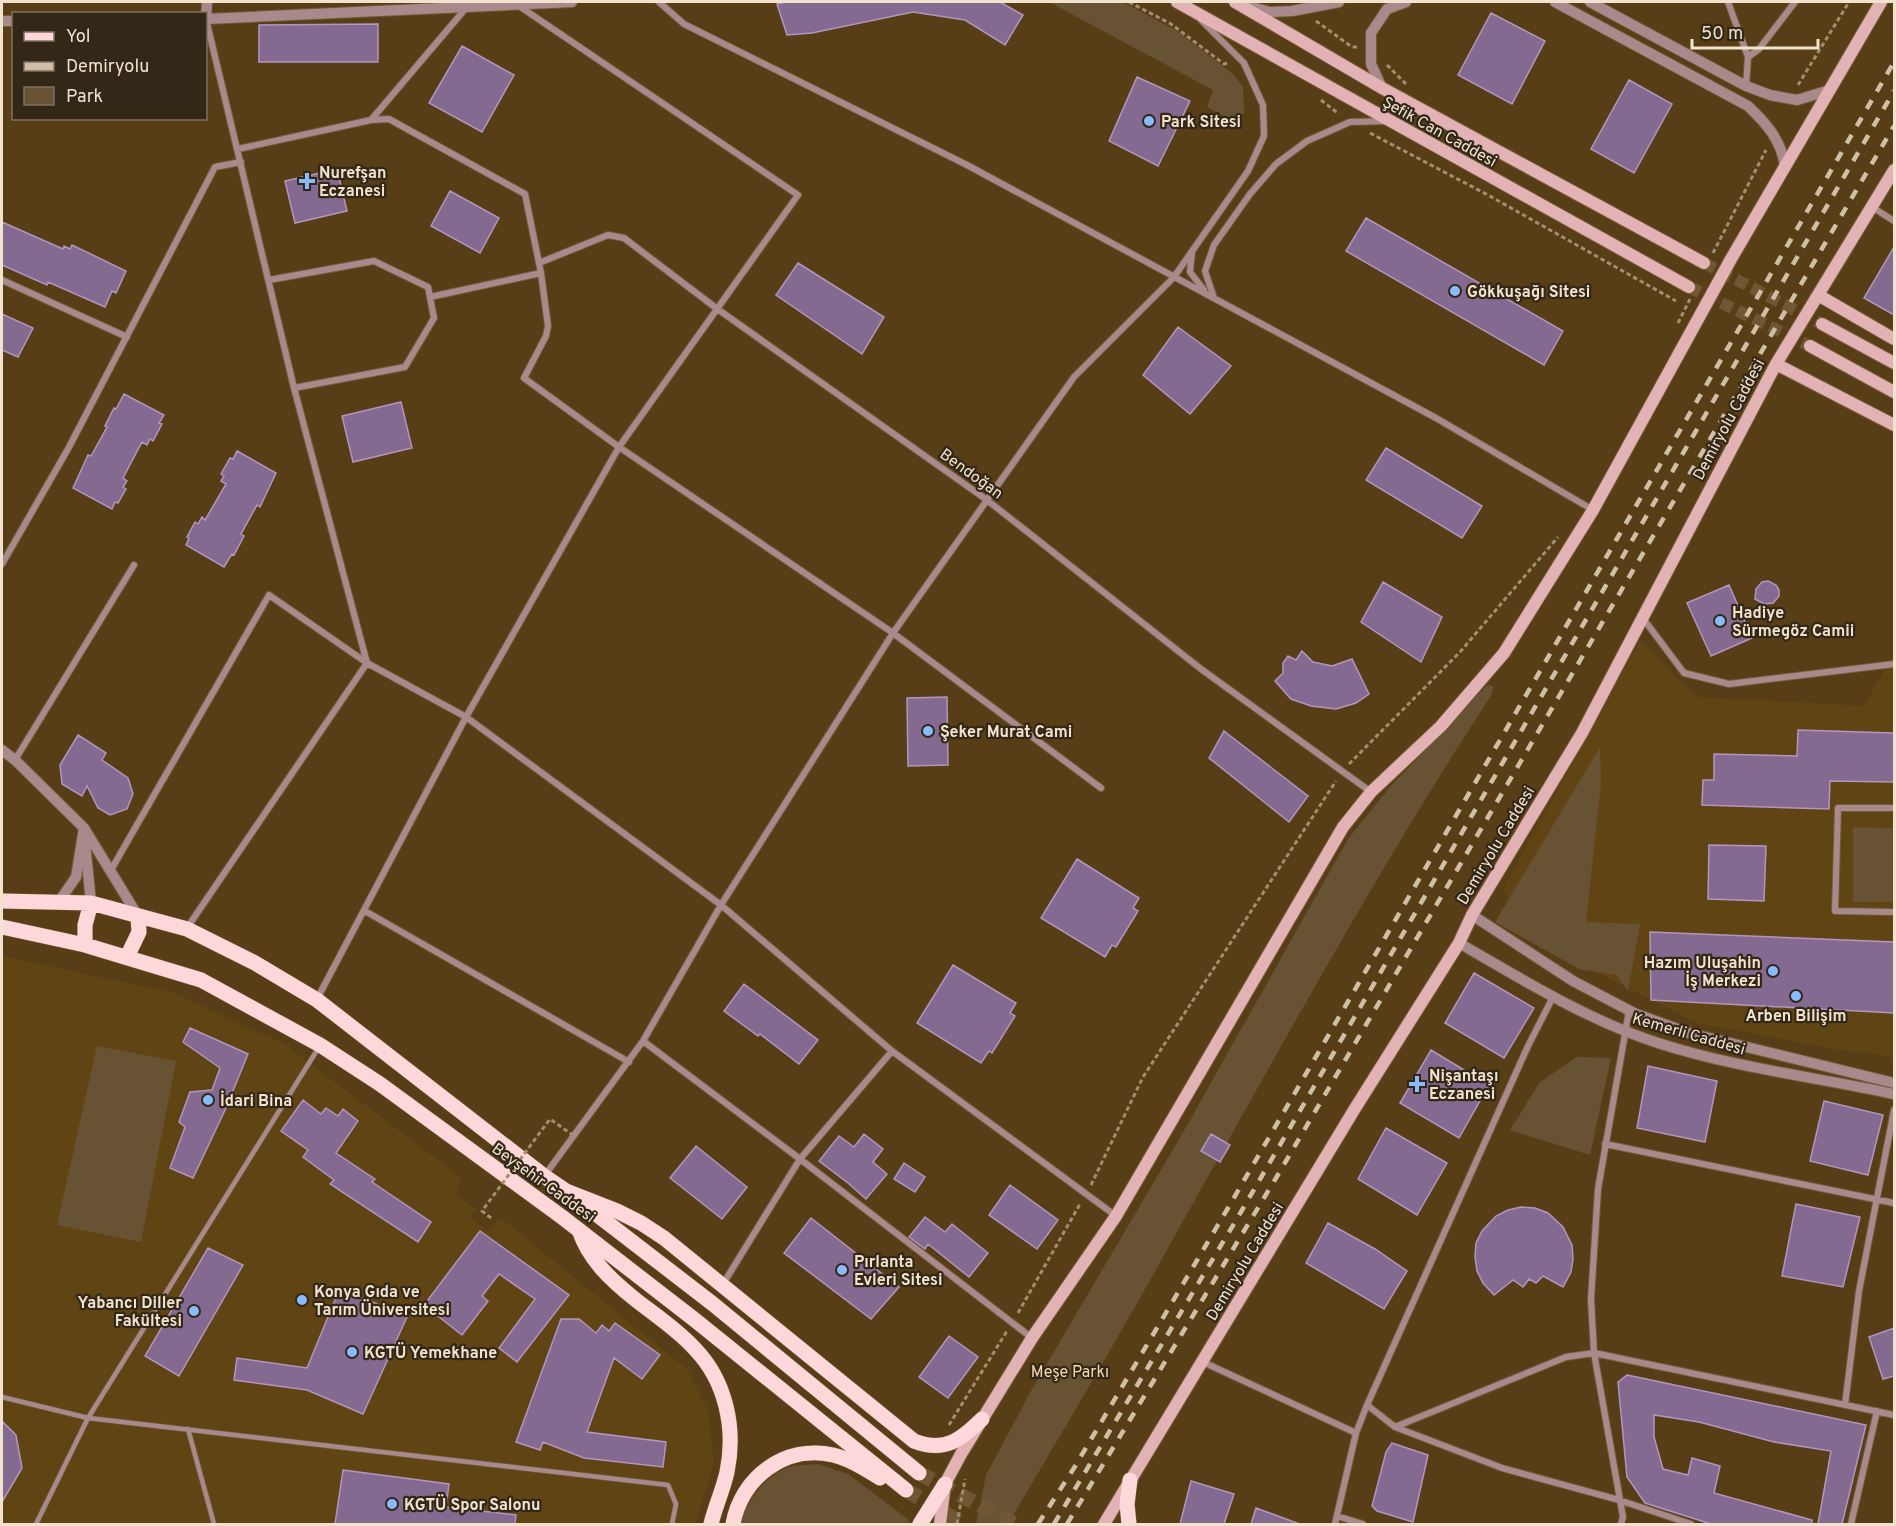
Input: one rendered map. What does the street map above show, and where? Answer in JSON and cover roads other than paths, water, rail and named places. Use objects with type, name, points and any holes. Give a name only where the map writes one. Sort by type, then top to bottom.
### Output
[{"type":"main road","name":"Şefik Can Caddesi","points":[[1177,2],[1691,290]]},
{"type":"main road","name":"Şefik Can Caddesi","points":[[1236,2],[1382,88],[1707,262]]},
{"type":"main road","points":[[920,1524],[1032,1338],[1116,1216],[1343,827],[1371,792],[1441,726],[1504,653],[1593,510],[1731,259],[1881,2]]},
{"type":"main road","name":"Demiryolu Caddesi","points":[[1104,1524],[1354,1110],[1459,943],[1472,915],[1582,733],[1776,364],[1894,170]]},
{"type":"main road","points":[[1818,295],[1894,339]]},
{"type":"main road","points":[[1822,324],[1894,363]]},
{"type":"main road","points":[[1810,346],[1894,392]]},
{"type":"main road","points":[[1776,364],[1894,425]]},
{"type":"main road","points":[[2,900],[91,903],[187,929],[255,963],[317,1000],[566,1191],[641,1223],[664,1238],[904,1434],[924,1445],[949,1444],[960,1438],[982,1419]]},
{"type":"main road","points":[[2,927],[85,945],[85,925],[91,903]]},
{"type":"main road","points":[[127,957],[139,932],[138,916]]},
{"type":"main road","name":"Beyşehir Caddesi","points":[[85,945],[201,980],[320,1045],[380,1084],[579,1230],[906,1490],[850,1461],[833,1455],[814,1453],[796,1455],[765,1470],[752,1482],[742,1497],[733,1524]]},
{"type":"main road","name":"Beyşehir Caddesi","points":[[566,1191],[713,1304],[919,1473]]},
{"type":"main road","points":[[579,1230],[585,1246],[608,1276],[694,1347],[718,1381],[727,1411],[730,1444],[727,1474],[711,1524]]},
{"type":"main road","points":[[1130,1480],[1126,1504],[1130,1524]]},
{"type":"main road","points":[[940,1524],[945,1484]]},
{"type":"street","points":[[207,19],[572,2]]},
{"type":"street","points":[[659,2],[684,24],[967,165],[1436,418],[1593,510]]},
{"type":"street","points":[[1236,2],[1270,12],[1292,11],[1339,2]]},
{"type":"street","points":[[1382,88],[1371,64],[1371,33],[1387,9],[1406,2]]},
{"type":"street","points":[[1555,2],[1749,106],[1771,129],[1783,153],[1785,166]]},
{"type":"street","points":[[1590,2],[1746,86],[1770,95],[1797,100],[1830,90]]},
{"type":"street","points":[[1728,2],[1749,57],[1746,86]]},
{"type":"street","points":[[1749,57],[1759,49],[1795,2]]},
{"type":"street","points":[[317,1000],[466,717],[619,447],[798,195],[516,4]]},
{"type":"street","points":[[371,120],[466,7]]},
{"type":"street","points":[[544,1176],[643,1041],[721,905],[893,633],[1074,377],[1174,277],[1248,171],[1264,136],[1263,105],[1244,63],[1190,8]]},
{"type":"street","points":[[187,929],[368,663],[294,388],[207,23]]},
{"type":"street","points":[[238,150],[371,120],[389,119],[525,194],[549,326],[524,378],[619,447],[893,633],[1101,788]]},
{"type":"street","points":[[1214,298],[1206,271],[1214,245],[1250,194],[1276,164],[1307,141],[1350,122],[1390,121]]},
{"type":"street","points":[[2,564],[68,449],[215,167],[241,162]]},
{"type":"street","points":[[1872,207],[1894,221]]},
{"type":"street","name":"Bendoğan","points":[[539,263],[608,235],[624,238],[716,308],[987,500],[1201,669],[1371,792]]},
{"type":"street","points":[[1192,250],[1190,272],[1199,286],[1214,298]]},
{"type":"street","points":[[269,280],[374,261],[428,287],[434,318],[405,367],[294,388]]},
{"type":"street","points":[[430,297],[541,273]]},
{"type":"street","points":[[2,280],[127,337]]},
{"type":"street","points":[[15,760],[134,565]]},
{"type":"street","points":[[111,870],[269,595],[368,663],[466,717],[721,905],[892,1051],[1116,1216]]},
{"type":"street","points":[[1641,617],[1684,672],[1729,684],[1894,664]]},
{"type":"street","points":[[2,750],[84,828],[138,916]]},
{"type":"street","points":[[1894,807],[1838,808],[1834,911],[1894,912]]},
{"type":"street","points":[[58,903],[76,876],[84,828]]},
{"type":"street","points":[[84,828],[91,903]]},
{"type":"street","points":[[365,911],[629,1062]]},
{"type":"street","name":"Kemerli Caddesi","points":[[1472,915],[1573,981],[1629,1011],[1689,1034],[1894,1083]]},
{"type":"street","name":"Kemerli Caddesi","points":[[1459,943],[1553,997],[1625,1031],[1659,1044],[1714,1058],[1894,1094]]},
{"type":"street","points":[[1335,1524],[1356,1433],[1367,1405],[1528,1046],[1553,997]]},
{"type":"street","points":[[1621,1524],[1623,1517],[1594,1353],[1591,1299],[1598,1189],[1629,1011]]},
{"type":"street","points":[[643,1041],[1032,1338]]},
{"type":"street","points":[[723,1284],[800,1159],[892,1051]]},
{"type":"street","points":[[1845,1405],[1858,1291],[1894,1110]]},
{"type":"street","points":[[1605,1144],[1894,1203]]},
{"type":"street","points":[[1395,1427],[1566,1357],[1594,1353],[1894,1415]]},
{"type":"street","points":[[1203,1362],[1356,1433]]},
{"type":"street","points":[[1367,1405],[1395,1427],[1502,1468],[1619,1500],[1691,1524]]},
{"type":"street","points":[[1851,1524],[1877,1411]]},
{"type":"street","points":[[1337,1516],[1363,1524]]},
{"type":"lane","points":[[36,1524],[88,1418],[320,1045]]},
{"type":"lane","points":[[2,1397],[88,1418],[669,1485],[676,1504],[672,1524]]},
{"type":"lane","points":[[188,1430],[214,1524]]},
{"type":"tunnel","points":[[1704,263],[1822,324]]},
{"type":"tunnel","points":[[1689,287],[1810,346]]},
{"type":"tunnel","points":[[919,1473],[1015,1524]]},
{"type":"tunnel","points":[[906,1490],[963,1524]]},
{"type":"railway","points":[[1038,1524],[1074,1468],[1228,1208],[1894,62]]},
{"type":"railway","points":[[1054,1524],[1238,1217],[1894,91]]},
{"type":"railway","points":[[1067,1524],[1276,1178],[1894,126]]},
{"type":"place","name":"Park Sitesi","points":[[1149,121]]},
{"type":"place","name":"Nurefşan Eczanesi","points":[[307,181]]},
{"type":"place","name":"Gökkuşağı Sitesi","points":[[1455,291]]},
{"type":"place","name":"Hadiye Sürmegöz Camii","points":[[1720,621]]},
{"type":"place","name":"Şeker Murat Cami","points":[[928,731]]},
{"type":"place","name":"Hazım Uluşahin İş Merkezi","points":[[1773,971]]},
{"type":"place","name":"Arben Bilişim","points":[[1796,996]]},
{"type":"place","name":"Nişantaşı Eczanesi","points":[[1417,1084]]},
{"type":"place","name":"İdari Bina","points":[[208,1100]]},
{"type":"place","name":"Pırlanta Evleri Sitesi","points":[[842,1270]]},
{"type":"place","name":"Konya Gıda ve Tarım Üniversitesi","points":[[302,1300]]},
{"type":"place","name":"Yabancı Diller Fakültesi","points":[[194,1311]]},
{"type":"place","name":"KGTÜ Yemekhane","points":[[352,1352]]},
{"type":"place","name":"KGTÜ Spor Salonu","points":[[392,1504]]},
{"type":"park label","name":"Meşe Parkı","points":[[1070,1371]]}]
